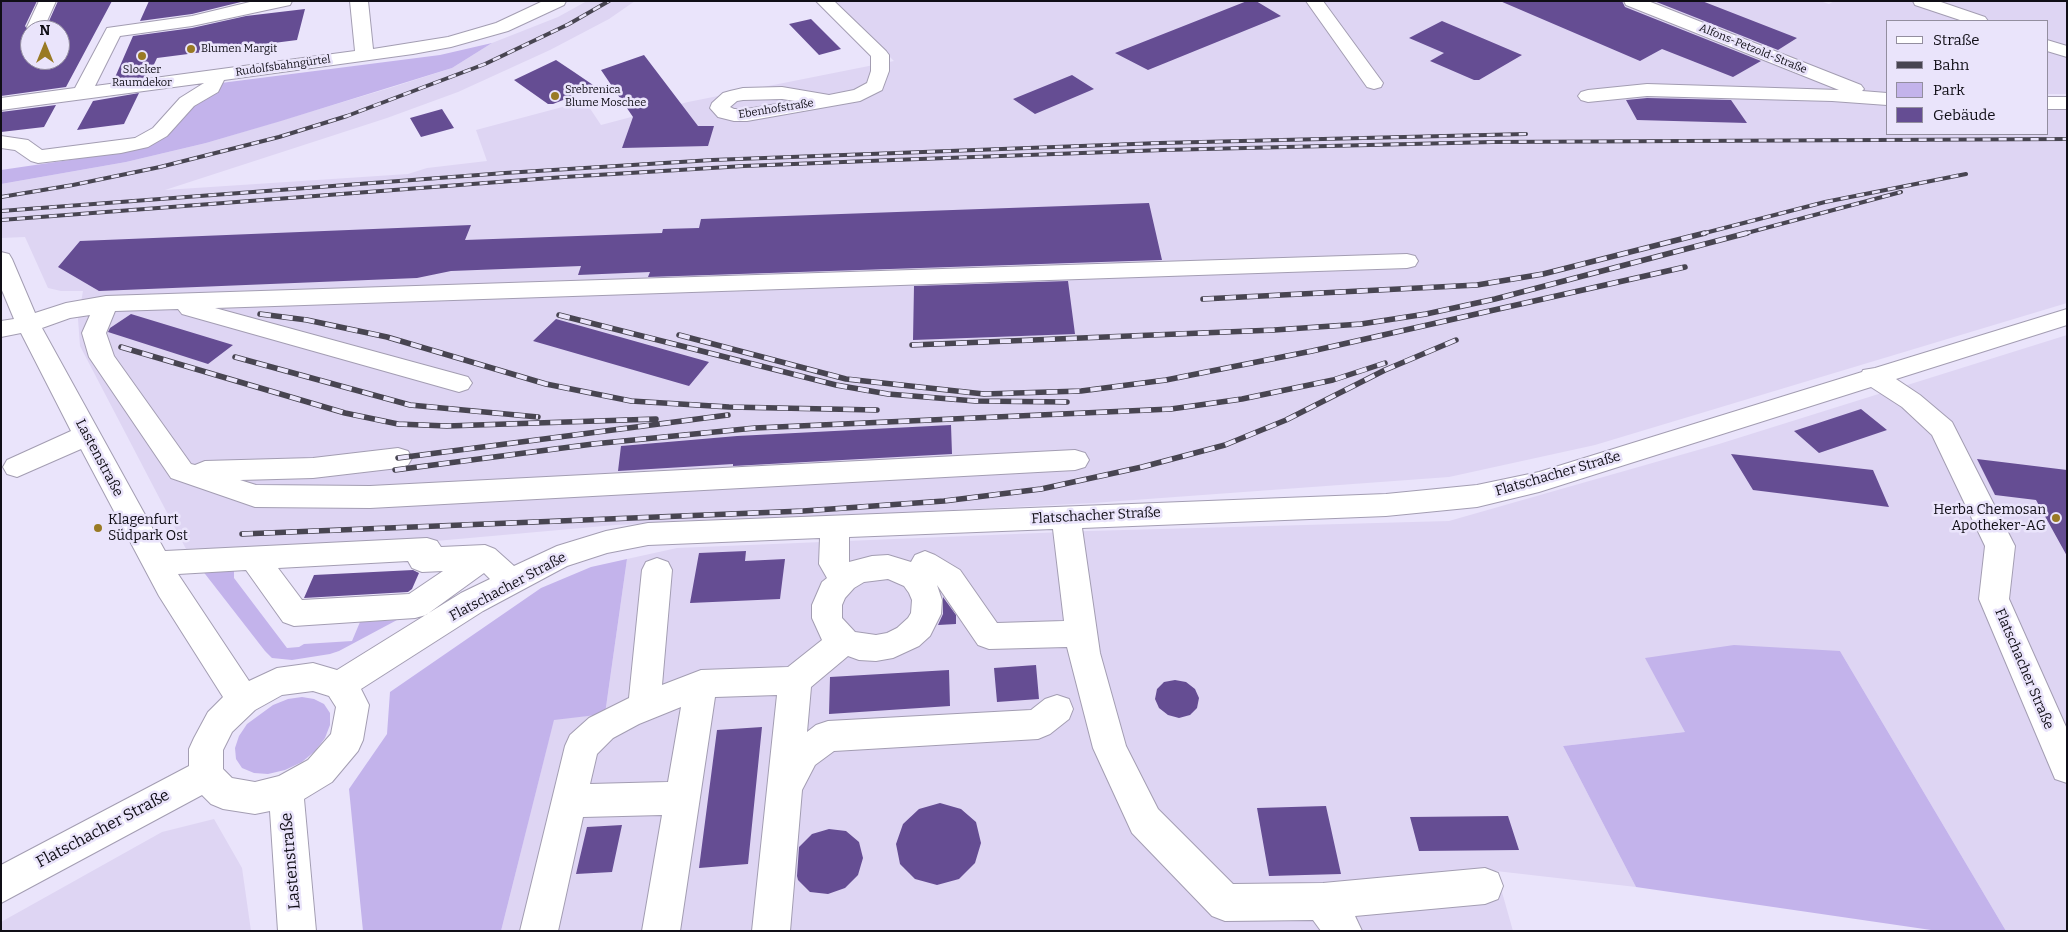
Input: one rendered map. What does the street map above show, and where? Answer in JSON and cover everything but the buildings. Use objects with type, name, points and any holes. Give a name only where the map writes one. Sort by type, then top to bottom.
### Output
[{"type":"street","points":[[39,20],[48,1]]},
{"type":"street","points":[[86,84],[113,32],[192,21],[284,1]]},
{"type":"street","points":[[359,1],[364,55]]},
{"type":"street","name":"Rudolfsbahngürtel","points":[[1,104],[86,84],[216,75],[412,49],[460,40],[502,27],[558,1]]},
{"type":"street","name":"Ebenhofstraße","points":[[824,1],[880,55],[880,71],[875,86],[860,95],[827,100]]},
{"type":"street","points":[[1314,1],[1374,83]]},
{"type":"street","name":"Alfons-Petzold-Straße","points":[[1632,1],[1880,98]]},
{"type":"street","points":[[1920,1],[1975,20]]},
{"type":"street","points":[[2048,45],[2067,52]]},
{"type":"street","points":[[86,84],[286,51],[282,66]]},
{"type":"street","points":[[1,142],[21,144],[38,156],[121,147],[141,142],[160,132],[187,102],[211,88],[216,75]]},
{"type":"street","points":[[1588,96],[1647,90],[1880,98]]},
{"type":"street","points":[[2048,103],[2067,103]]},
{"type":"street","name":"Lastenstraße","points":[[1,259],[28,324],[156,563],[243,700]]},
{"type":"street","points":[[1,329],[28,324],[66,310],[106,304],[1407,261]]},
{"type":"street","points":[[165,302],[460,383]]},
{"type":"street","points":[[106,304],[94,333],[102,357],[181,471],[255,496],[370,497],[1075,460]]},
{"type":"street","name":"Flatschacher Straße","points":[[340,685],[472,602],[558,558],[606,542],[648,534],[1386,504],[1477,496],[1539,482],[1872,376],[2067,317]]},
{"type":"street","name":"Flatschacher Straße","points":[[1872,376],[1911,401],[1943,429],[2000,546],[1994,598],[2067,768]]},
{"type":"street","points":[[17,467],[87,435]]},
{"type":"street","points":[[181,471],[246,471],[311,478],[397,464]]},
{"type":"street","points":[[1066,517],[1080,634],[1110,748],[1145,821],[1225,903],[1333,916],[1485,886]]},
{"type":"street","points":[[925,523],[920,570],[927,600],[926,614],[919,626],[908,637],[893,645],[876,648],[859,647],[844,641],[833,631],[827,618],[827,605],[832,592],[843,580],[856,572],[888,567],[902,571],[920,570],[949,578],[989,636],[1080,634]]},
{"type":"street","points":[[836,527],[834,564],[843,580]]},
{"type":"street","points":[[156,563],[426,549],[422,560],[485,557],[511,582]]},
{"type":"street","points":[[254,558],[294,613],[415,606],[485,557]]},
{"type":"street","points":[[644,708],[657,570]]},
{"type":"street","points":[[539,931],[582,746],[601,728],[701,684],[795,681],[844,641]]},
{"type":"street","points":[[313,676],[340,685],[353,705],[346,740],[320,771],[286,791],[255,798],[223,793],[206,775],[206,749],[220,722],[243,700],[277,682],[313,676]]},
{"type":"street","points":[[771,931],[795,681]]},
{"type":"street","points":[[661,931],[701,684]]},
{"type":"street","points":[[784,790],[803,754],[828,736],[1038,724],[1057,709]]},
{"type":"street","name":"Flatschacher Straße","points":[[1,885],[206,775]]},
{"type":"street","name":"Lastenstraße","points":[[286,791],[297,931]]},
{"type":"street","points":[[569,801],[683,798]]},
{"type":"shaded area","points":[[587,1],[635,1],[609,19],[550,50],[458,92],[387,118],[165,190],[408,174],[427,168],[487,161],[476,130],[585,101],[601,125],[688,102],[894,61],[833,1],[1820,1],[1829,4],[1834,1],[2067,1],[2067,94],[2048,94],[2048,20],[1886,20],[1886,92],[1847,91],[1886,104],[1886,135],[2048,135],[2048,108],[2067,108],[2067,303],[1595,445],[1449,477],[1093,503],[615,525],[436,541],[186,549],[80,346],[78,319],[83,291],[61,291],[48,288],[25,237],[1,238],[1,184],[126,162],[206,143],[393,87],[452,68],[492,43],[558,17]]},
{"type":"shaded area","points":[[2067,335],[2067,931],[2006,931],[1840,651],[1685,732],[1563,746],[1636,887],[1496,871],[1513,931],[501,931],[554,719],[605,714],[627,559],[677,548],[1088,531],[1449,521],[1719,444]]},
{"type":"shaded area","points":[[214,819],[242,868],[251,931],[1,931],[1,922],[162,832]]},
{"type":"green space","points":[[492,43],[452,68],[206,143],[126,162],[1,184],[1,170],[76,159],[79,155],[125,149],[220,89],[221,83],[440,55]]},
{"type":"green space","points":[[627,559],[605,714],[554,720],[501,931],[363,931],[349,789],[387,734],[390,692],[541,588],[591,567]]},
{"type":"green space","points":[[202,570],[234,570],[234,578],[287,648],[299,647],[304,644],[352,641],[360,622],[397,620],[330,654],[292,660],[272,658]]},
{"type":"green space","points":[[1734,645],[1840,651],[2006,931],[1938,931],[1636,887],[1563,746],[1685,732],[1645,658]]},
{"type":"green space","points":[[302,697],[314,699],[324,704],[330,713],[330,725],[325,738],[315,751],[302,762],[285,770],[268,774],[254,773],[242,768],[236,759],[235,748],[239,736],[247,724],[273,705],[288,699]]},
{"type":"railway","points":[[1,197],[73,185],[160,167],[279,137],[347,116],[485,64],[569,24],[609,1]]},
{"type":"railway","points":[[1,211],[505,173],[712,160],[1160,143],[1526,134]]},
{"type":"railway","points":[[1,220],[564,177],[744,166],[893,160],[1163,150],[1493,142],[2067,139]]},
{"type":"railway","points":[[1701,234],[1825,202],[1966,174]]},
{"type":"railway","points":[[1743,234],[1901,192]]},
{"type":"railway","points":[[1203,299],[1477,285],[1543,274],[1705,233]]},
{"type":"railway","points":[[912,345],[1274,330],[1361,324],[1426,314],[1495,299],[1747,233]]},
{"type":"railway","points":[[679,335],[846,379],[984,394],[1081,391],[1166,380],[1312,351],[1685,267]]},
{"type":"railway","points":[[260,314],[307,320],[387,337],[546,384],[631,401],[729,407],[877,410]]},
{"type":"railway","points":[[559,315],[836,385],[888,394],[975,401],[1067,402]]},
{"type":"railway","points":[[242,534],[803,511],[944,501],[1041,489],[1142,467],[1225,445],[1286,420],[1385,370],[1456,340]]},
{"type":"railway","points":[[121,347],[345,413],[398,424],[447,426],[656,419]]},
{"type":"railway","points":[[235,357],[410,405],[538,417]]},
{"type":"railway","points":[[395,470],[593,444],[755,428],[1171,409],[1242,399],[1333,380],[1385,363]]},
{"type":"railway","points":[[398,458],[728,415]]},
{"type":"place","name":"Blumen Margit","points":[[191,49]]},
{"type":"place","name":"Slocker Raumdekor","points":[[142,56]]},
{"type":"place","name":"Srebrenica Blume Moschee","points":[[555,96]]},
{"type":"place","name":"Herba Chemosan Apotheker-AG","points":[[2056,518]]},
{"type":"place","name":"Klagenfurt Südpark Ost","points":[[98,528]]}]
